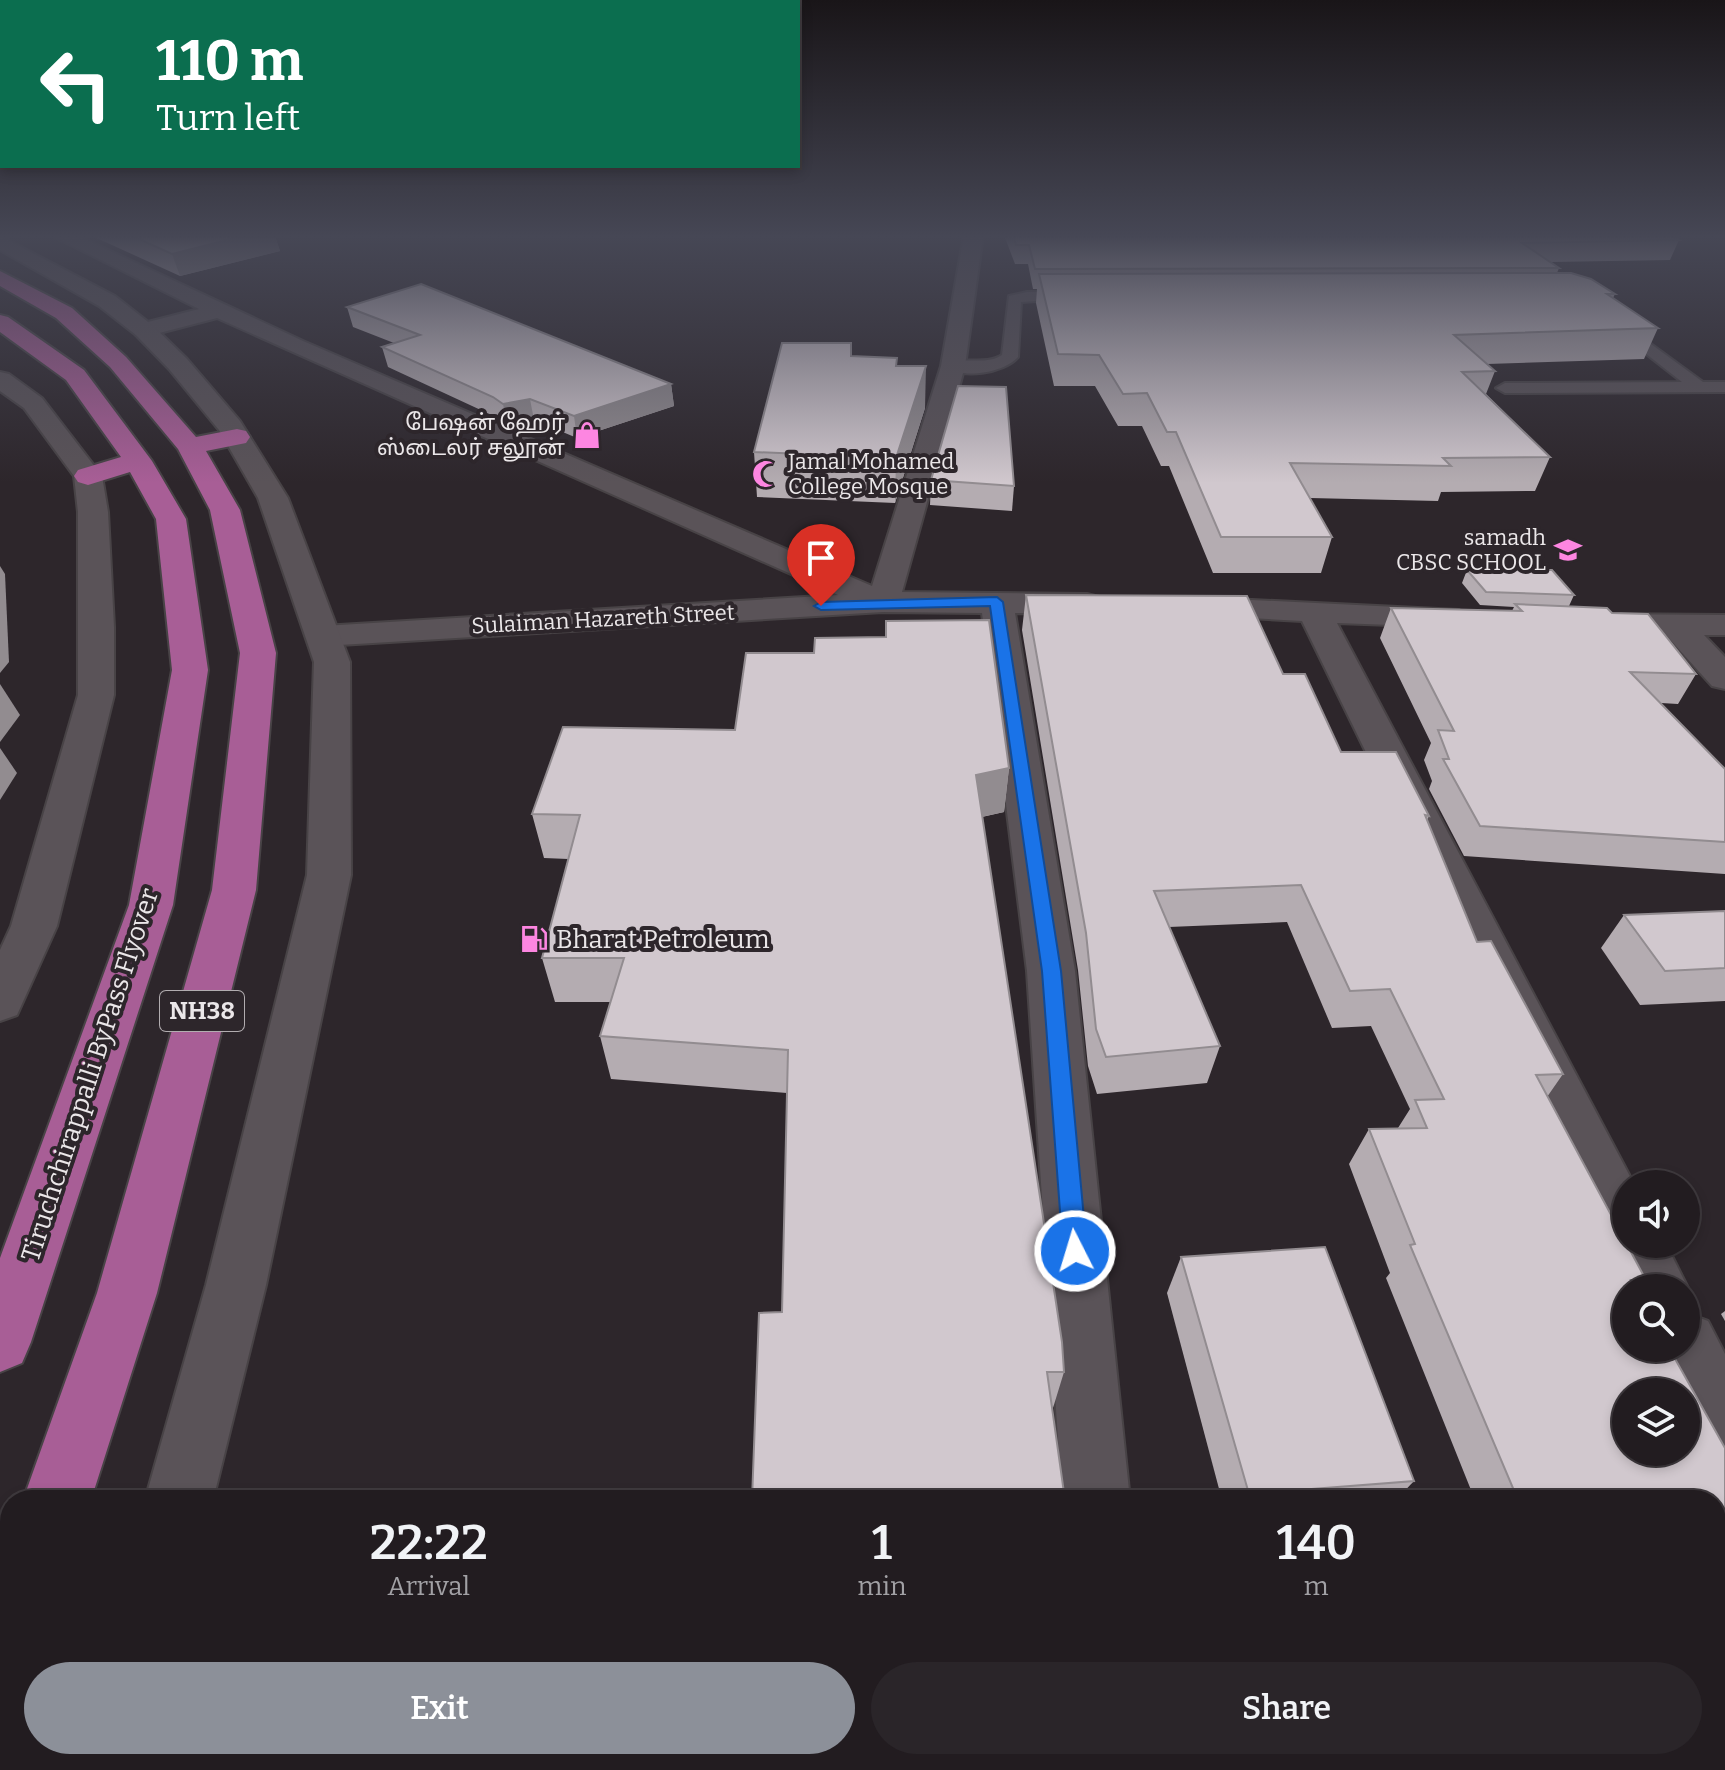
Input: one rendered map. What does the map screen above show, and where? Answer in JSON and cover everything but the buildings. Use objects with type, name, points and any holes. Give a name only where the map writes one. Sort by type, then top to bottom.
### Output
[{"type":"highway","name":"NH38","points":[[60,1490],[127,1293],[234,890],[258,653],[225,510],[190,446],[118,362],[69,318]]},
{"type":"highway","name":"NH38","points":[[0,322],[75,375],[138,461]]},
{"type":"highway","points":[[190,446],[237,437]]},
{"type":"highway","points":[[88,476],[138,461]]},
{"type":"highway","name":"Tiruchchirappalli ByPass Flyover","points":[[0,1342],[151,905],[190,670],[171,519],[138,461]]},
{"type":"street","points":[[128,318],[178,364],[237,437],[273,498],[332,662],[329,875],[236,1285],[182,1490]]},
{"type":"street","points":[[144,330],[191,318]]},
{"type":"street","points":[[237,318],[883,602],[953,366],[961,318]]},
{"type":"street","points":[[0,379],[33,403],[88,476],[93,512],[96,695],[34,926],[0,1002]]},
{"type":"street","name":"Sulaiman Hazareth Street","points":[[323,636],[883,602],[1120,605]]},
{"type":"street","points":[[997,602],[1051,971],[1095,1490]]},
{"type":"street","points":[[1167,606],[1474,619]]},
{"type":"street","points":[[1314,611],[1612,1197]]},
{"type":"street","points":[[1569,623],[1725,625]]},
{"type":"street","points":[[1676,625],[1725,678]]},
{"type":"street","points":[[1696,1362],[1725,1419]]},
{"type":"lane","points":[[953,366],[989,367],[1003,363],[1010,357],[1013,318]]},
{"type":"lane","points":[[1608,318],[1699,387]]},
{"type":"lane","points":[[1505,388],[1725,387]]},
{"type":"place","name":"பேஷன் ஹேர் ஸ்டைலர் சலூன்","points":[[587,435]]},
{"type":"place","name":"Jamal Mohamed College Mosque","points":[[766,474]]},
{"type":"place","name":"samadh CBSC SCHOOL","points":[[1568,550]]},
{"type":"place","name":"Bharat Petroleum","points":[[534,939]]},
{"type":"route","points":[[821,606],[927,601],[997,602],[1051,971],[1075,1251]]}]
